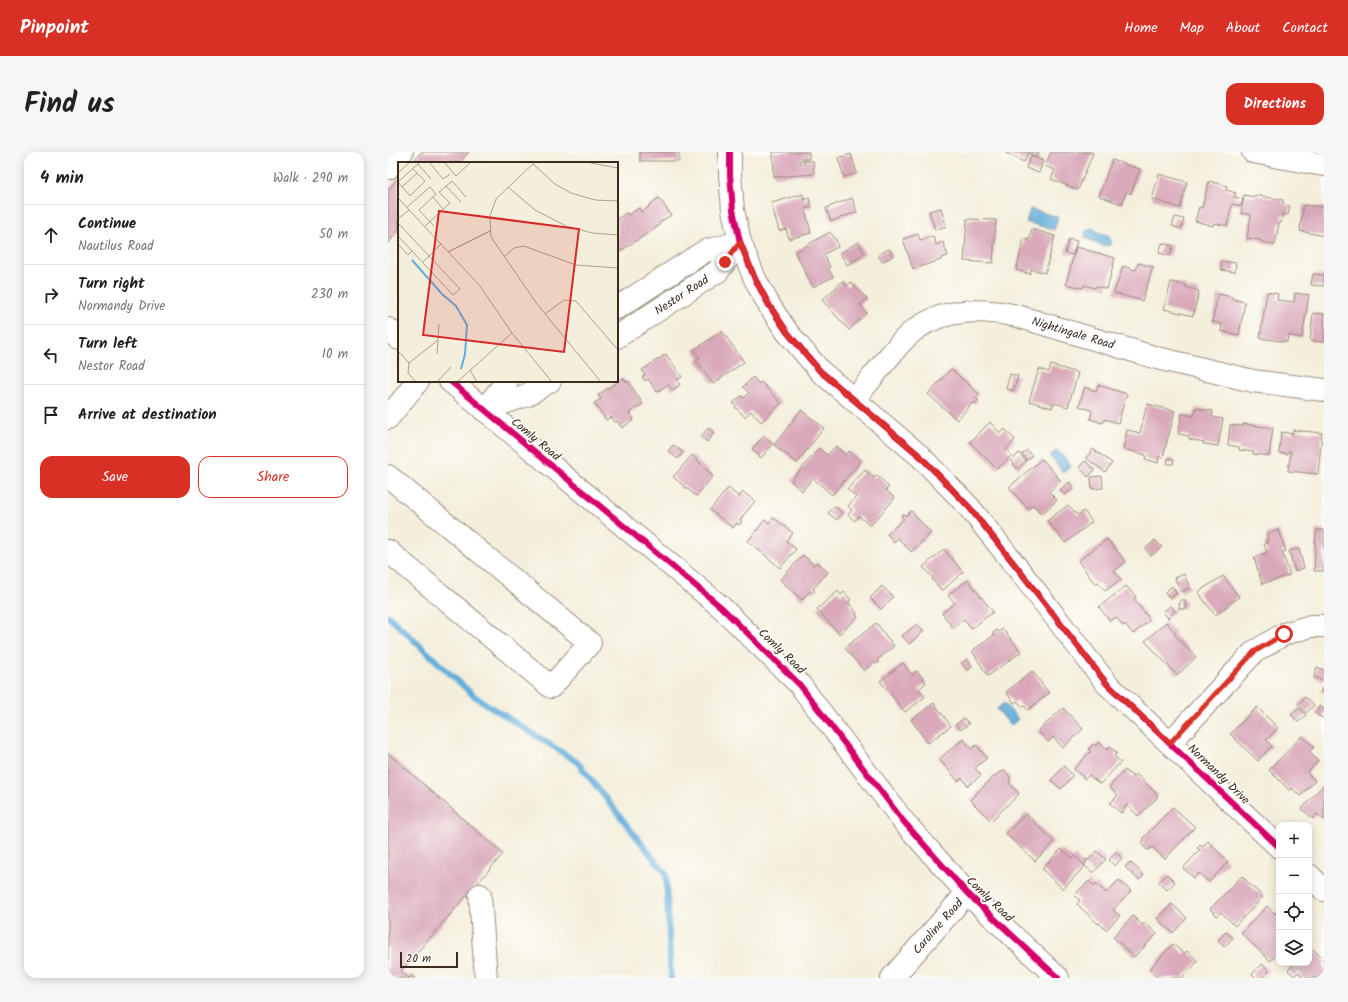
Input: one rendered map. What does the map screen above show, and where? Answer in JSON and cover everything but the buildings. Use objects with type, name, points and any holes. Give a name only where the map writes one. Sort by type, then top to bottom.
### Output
[{"type":"street","points":[[388,168],[402,152]]},
{"type":"street","name":"Normandy Drive","points":[[730,152],[733,210],[740,242],[755,279],[769,305],[787,332],[820,371],[920,456],[969,507],[1107,684],[1276,844]]},
{"type":"street","points":[[1253,152],[1324,165]]},
{"type":"street","name":"Nestor Road","points":[[618,307],[705,251],[740,242]]},
{"type":"street","name":"Nestor Road","points":[[618,336],[718,271],[740,242]]},
{"type":"street","name":"Nightingale Road","points":[[854,400],[901,343],[912,332],[928,322],[953,312],[975,310],[998,312],[1017,316],[1157,358],[1253,381],[1324,390]]},
{"type":"street","points":[[388,330],[398,338]]},
{"type":"street","points":[[388,418],[417,382]]},
{"type":"street","name":"Comly Road","points":[[451,382],[721,607],[800,685],[904,822],[967,893],[1058,978]]},
{"type":"street","points":[[484,410],[506,382]]},
{"type":"street","points":[[484,410],[527,396],[548,382]]},
{"type":"street","points":[[388,476],[590,643],[552,687],[388,551]]},
{"type":"street","points":[[1170,743],[1254,652],[1284,634],[1311,626],[1324,626]]},
{"type":"street","points":[[1312,878],[1324,890]]},
{"type":"street","name":"Caroline Road","points":[[892,978],[967,893]]},
{"type":"street","points":[[480,895],[486,978]]},
{"type":"green space","points":[[704,261],[708,267],[618,326],[618,318]]},
{"type":"water","points":[[1030,209],[1058,217],[1054,230],[1026,222]]},
{"type":"water","points":[[1090,228],[1101,234],[1108,235],[1111,240],[1110,245],[1103,246],[1086,238],[1085,232]]},
{"type":"water","points":[[1057,450],[1071,465],[1063,472],[1050,456]]},
{"type":"water","points":[[1004,703],[1018,719],[1011,726],[997,709]]},
{"type":"waterway","points":[[388,616],[474,696],[577,762],[666,874],[671,978]]},
{"type":"cycle path","points":[[730,152],[733,210],[740,242],[755,279],[769,305],[787,332],[820,371],[920,456],[969,507],[1107,684],[1276,844]]},
{"type":"cycle path","points":[[451,382],[721,607],[800,685],[904,822],[967,893],[1058,978]]},
{"type":"route","points":[[725,262],[740,242],[755,279],[769,305],[787,332],[820,371],[920,456],[969,507],[1107,684],[1170,743],[1254,652],[1284,634]]}]
